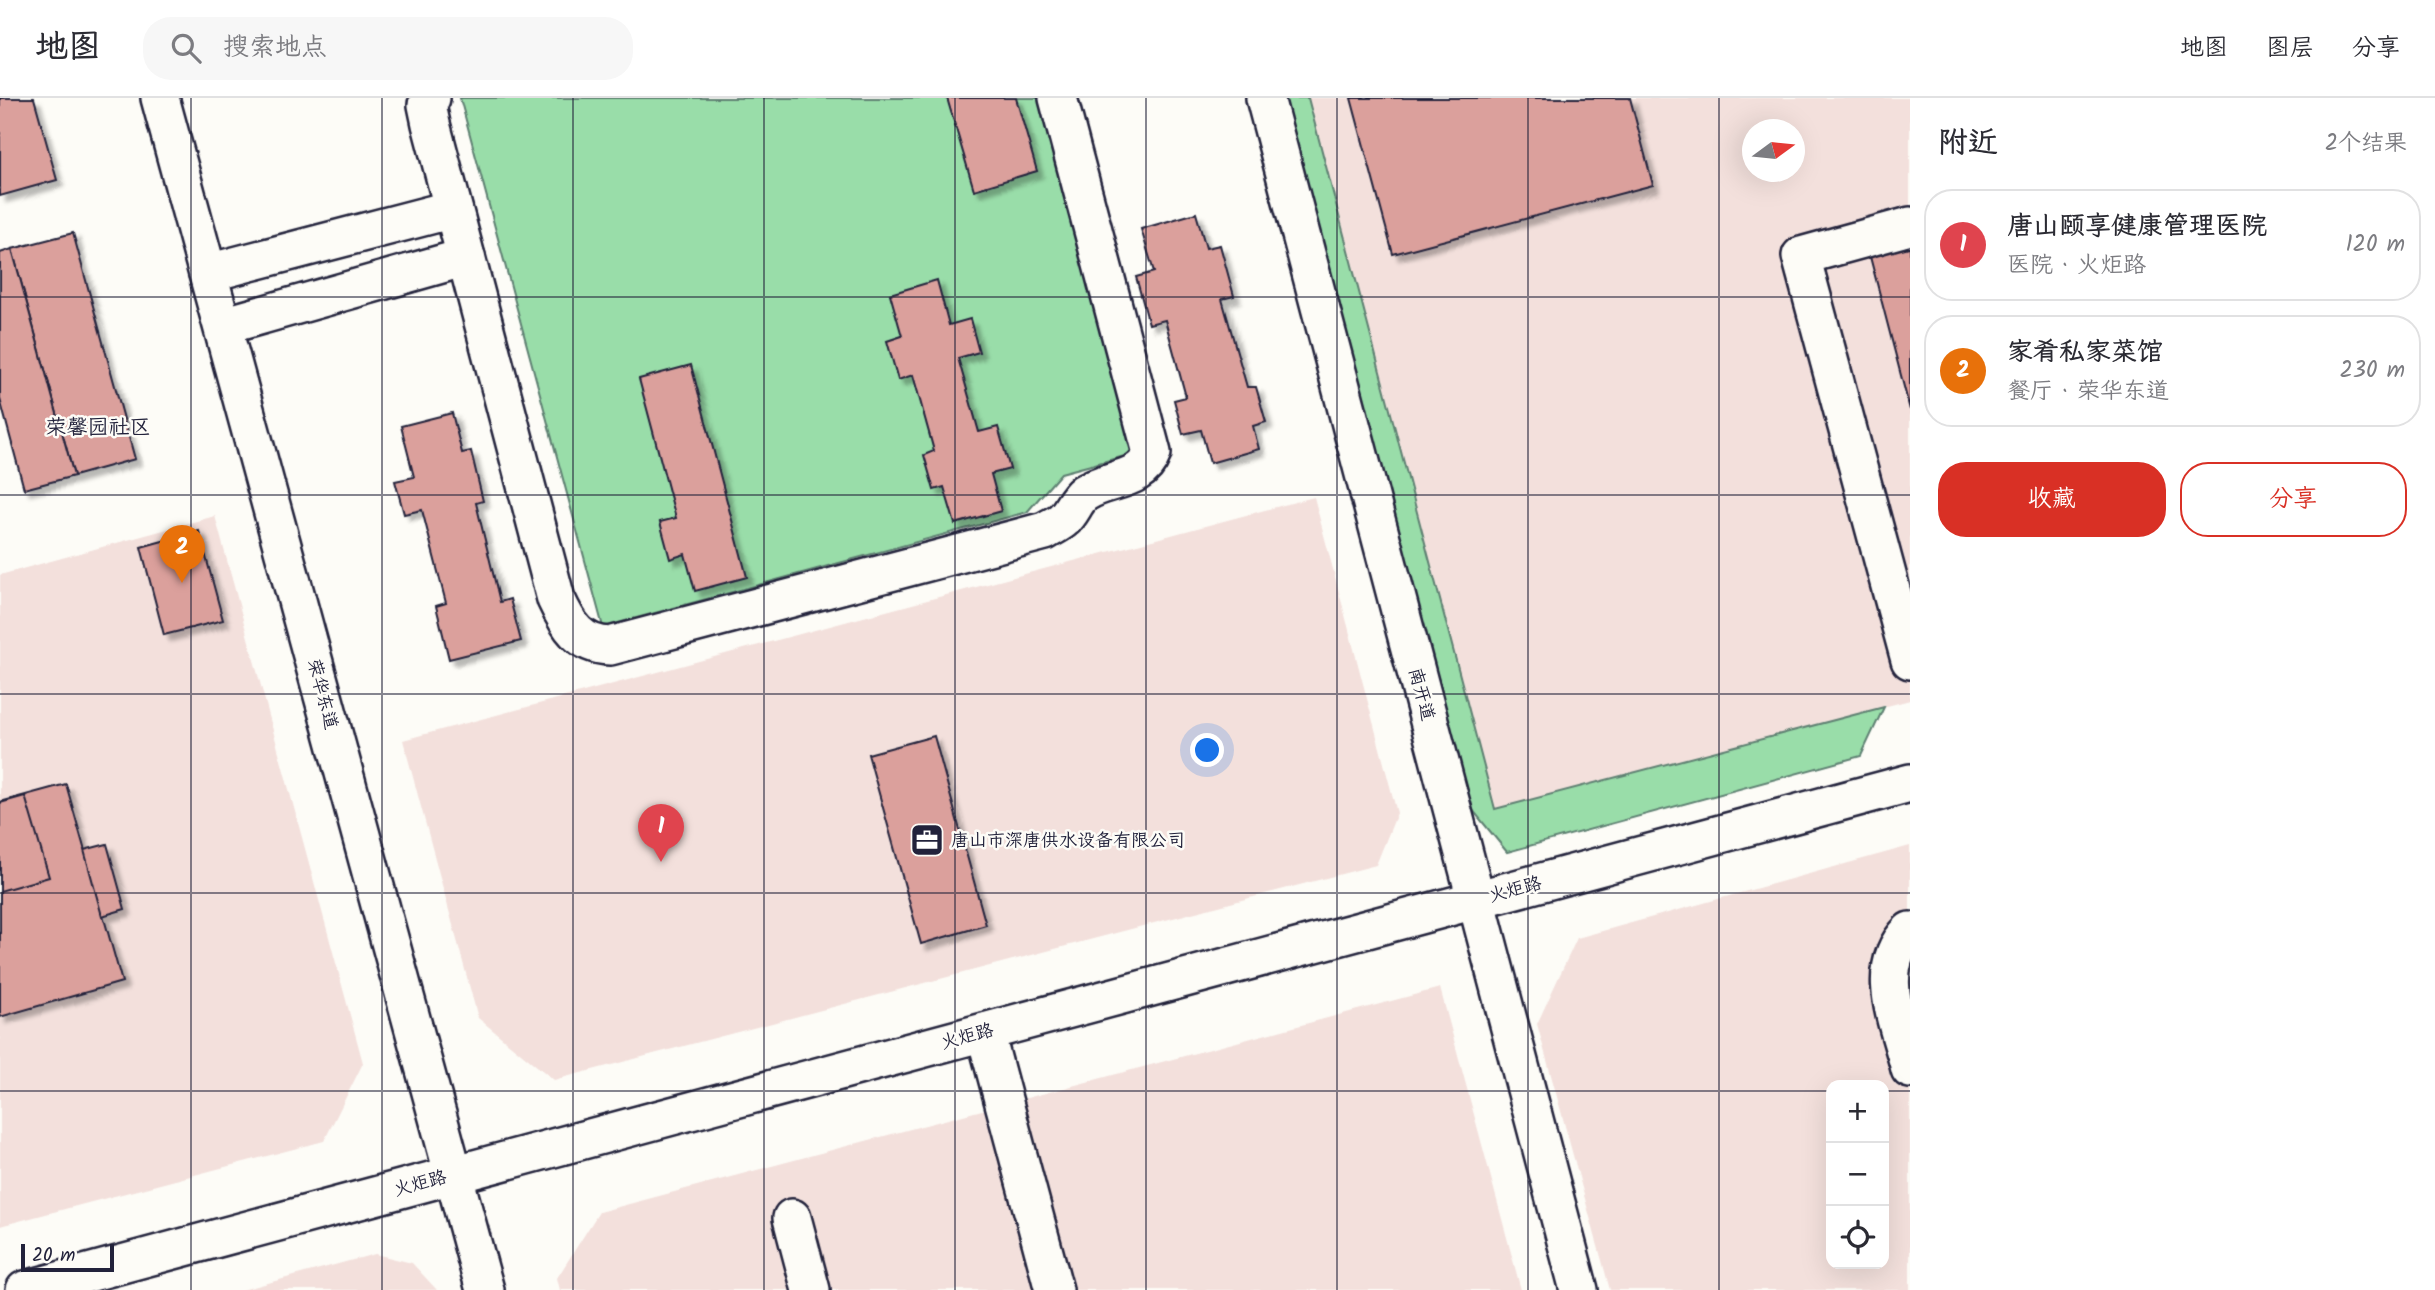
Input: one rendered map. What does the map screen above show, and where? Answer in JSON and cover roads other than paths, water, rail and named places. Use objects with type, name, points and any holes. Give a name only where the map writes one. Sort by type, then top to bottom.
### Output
[{"type":"street","name":"荣华东道","points":[[160,98],[485,1290]]},
{"type":"street","points":[[431,98],[427,105],[431,124],[556,599],[567,622],[581,638],[598,645],[610,646],[1045,531],[1065,519],[1080,496],[1092,488],[1138,473],[1147,466],[1152,453],[1058,98]]},
{"type":"street","name":"南开道","points":[[1265,98],[1579,1290]]},
{"type":"street","points":[[208,273],[453,209]]},
{"type":"street","points":[[1910,226],[1801,256],[1904,617],[1910,660]]},
{"type":"street","points":[[223,326],[466,257]]},
{"type":"street","name":"火炬路","points":[[25,1290],[1910,783]]},
{"type":"street","points":[[1910,931],[1897,946],[1891,964],[1889,988],[1910,1069]]},
{"type":"street","points":[[985,1032],[1054,1290]]},
{"type":"street","points":[[792,1218],[811,1290]]},
{"type":"place","name":"家肴私家菜馆","points":[[182,583]]},
{"type":"place","name":"唐山市深唐供水设备有限公司","points":[[927,840]]},
{"type":"place","name":"唐山颐享健康管理医院","points":[[661,862]]},
{"type":"district","name":"荣馨园社区","points":[[98,427]]}]
